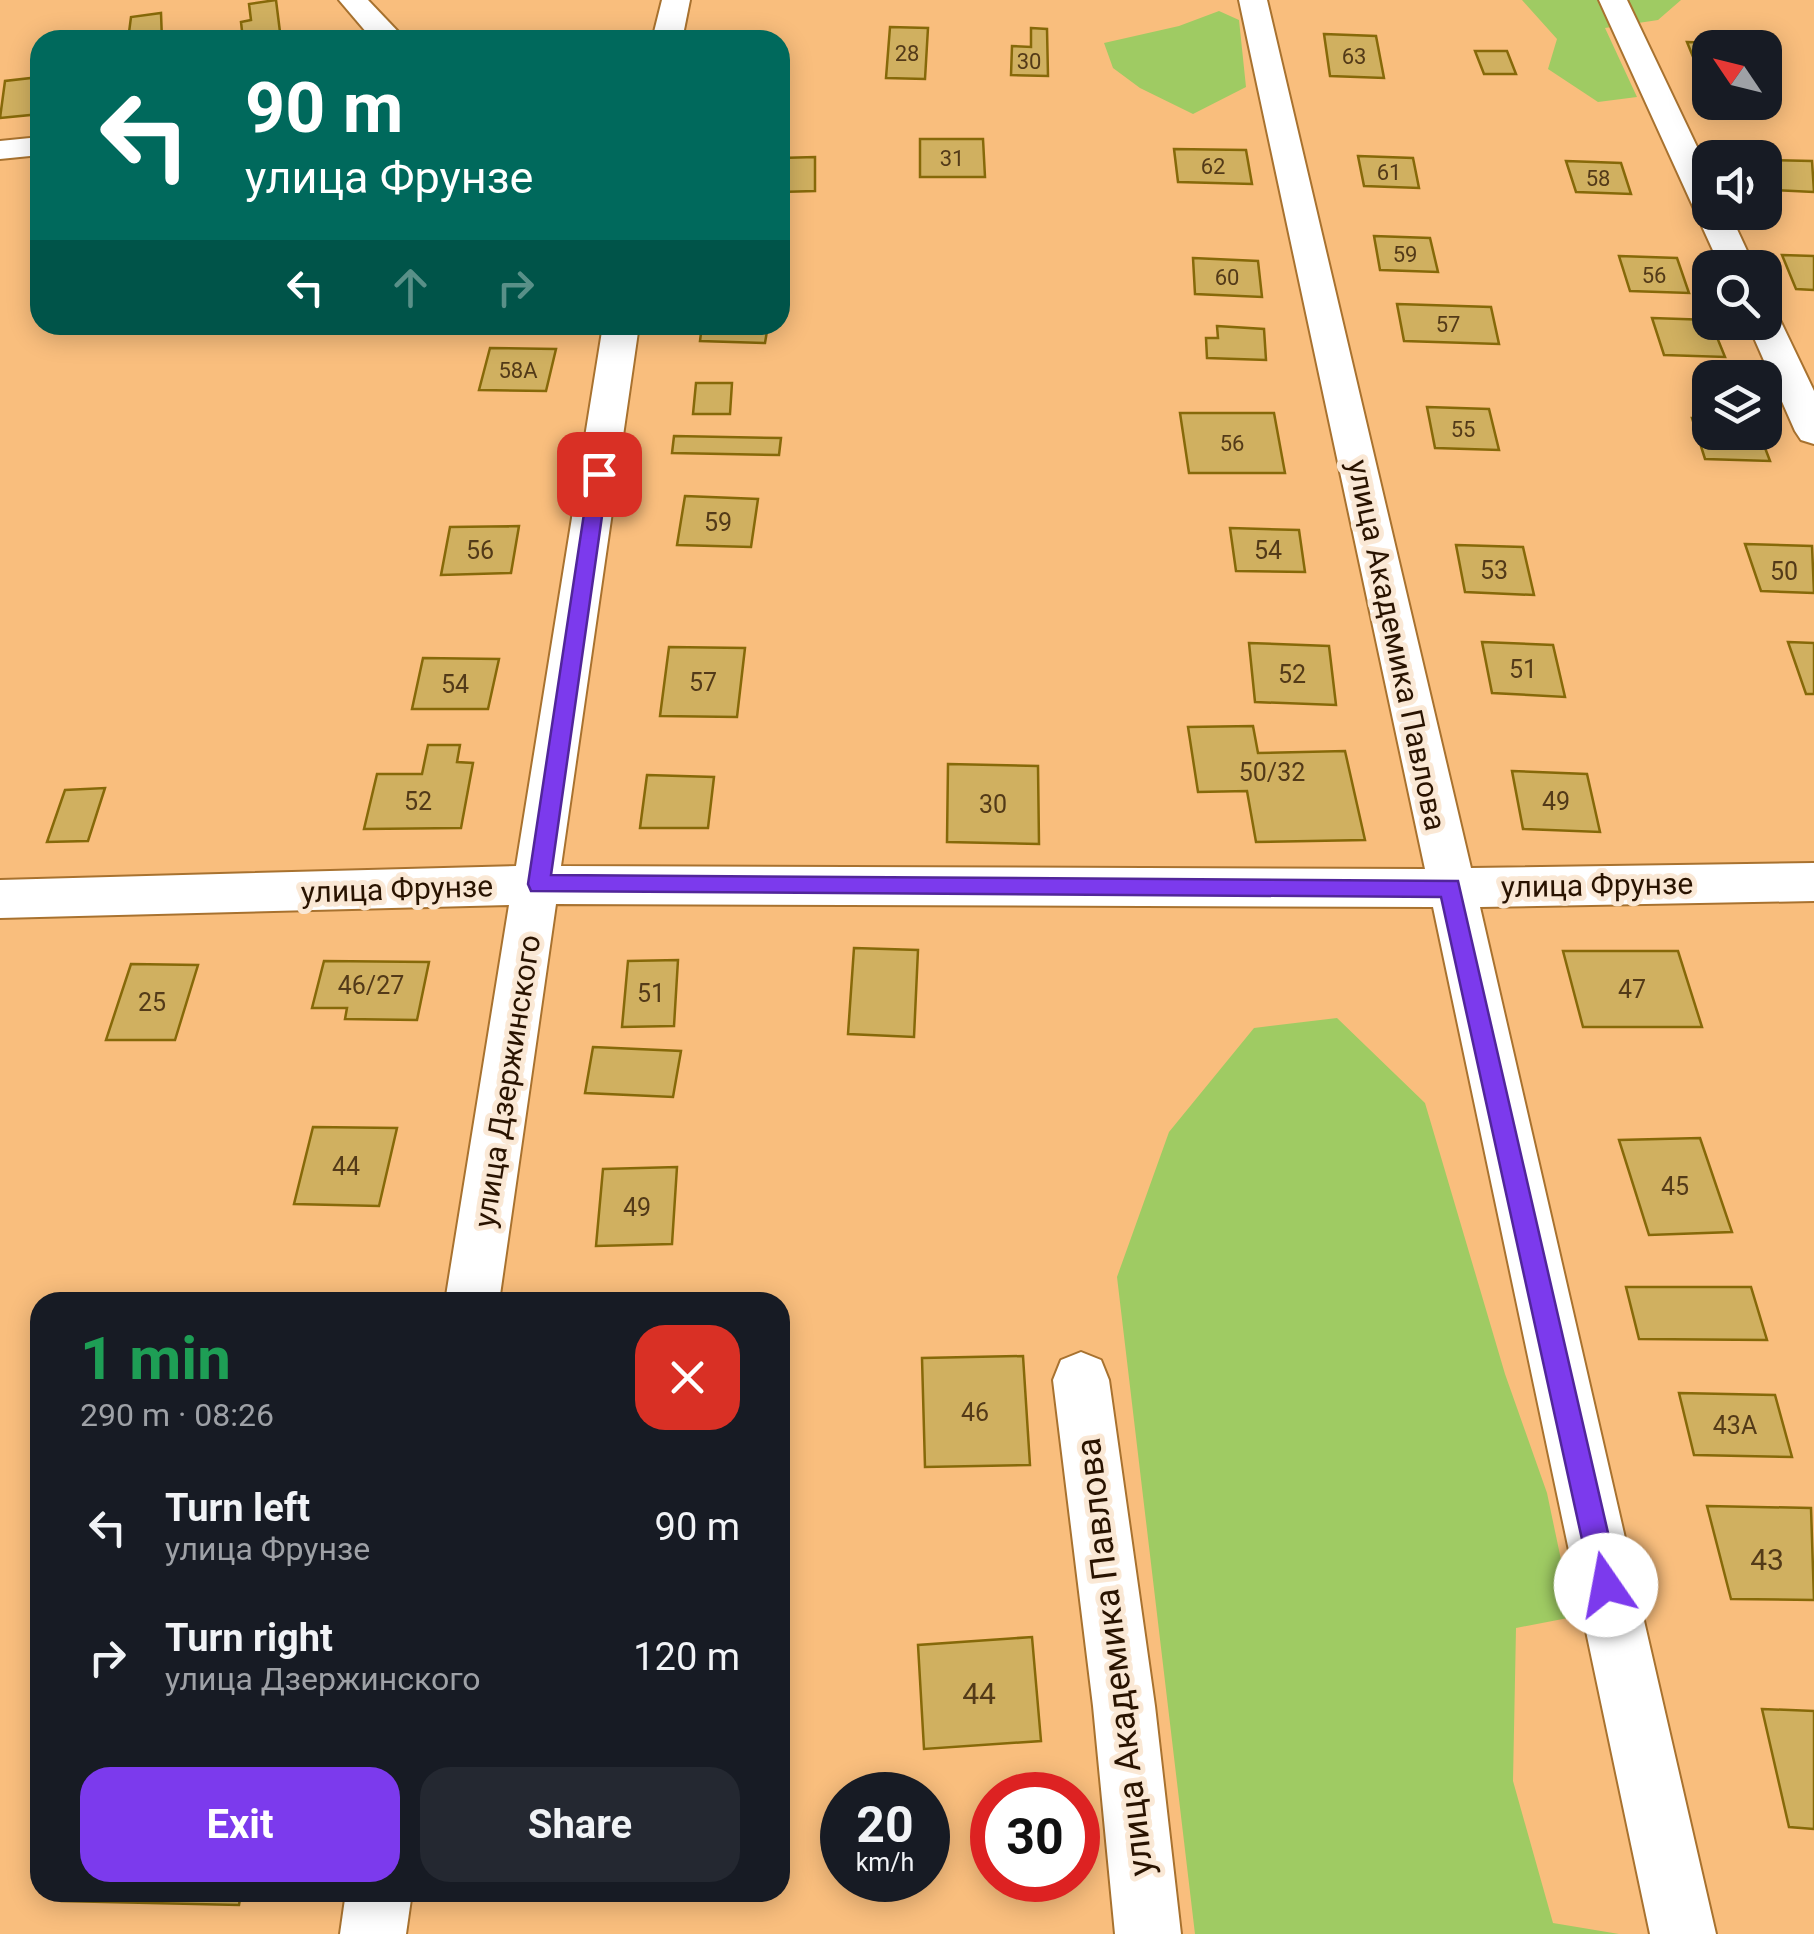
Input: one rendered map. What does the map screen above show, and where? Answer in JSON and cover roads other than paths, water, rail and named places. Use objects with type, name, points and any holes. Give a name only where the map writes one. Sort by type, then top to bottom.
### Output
[{"type":"street","points":[[354,0],[378,30]]},
{"type":"street","points":[[670,30],[676,0]]},
{"type":"street","name":"улица Академика Павлова","points":[[1252,0],[1286,134],[1684,1934]]},
{"type":"street","points":[[1613,0],[1692,169]]},
{"type":"street","points":[[0,150],[30,147]]},
{"type":"street","name":"улица Дзержинского","points":[[474,1292],[620,335]]},
{"type":"street","points":[[1772,340],[1814,430]]},
{"type":"street","name":"улица Фрунзе","points":[[0,900],[538,884],[1450,888],[1814,882]]},
{"type":"street","name":"улица Академика Павлова","points":[[1081,1380],[1124,1706],[1148,1934]]},
{"type":"street","points":[[373,1934],[378,1902]]}]
